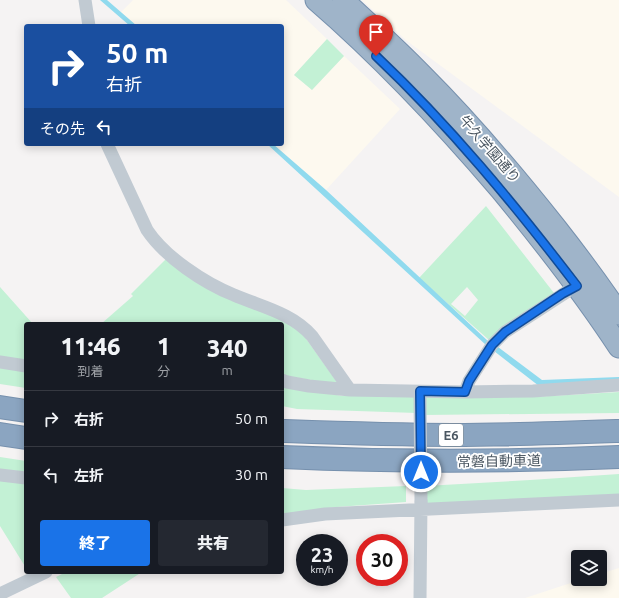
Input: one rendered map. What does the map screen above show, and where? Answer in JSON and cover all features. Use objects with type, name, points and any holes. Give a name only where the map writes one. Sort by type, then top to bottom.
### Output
[{"type":"highway","name":"牛久学園通り","points":[[316,0],[356,36],[439,119],[523,217],[619,314]]},
{"type":"highway","name":"牛久学園通り","points":[[343,0],[422,75],[463,118],[539,206],[586,282],[619,347]]},
{"type":"highway","points":[[0,407],[24,410]]},
{"type":"highway","name":"常磐自動車道","points":[[284,431],[347,434],[452,435],[619,431]]},
{"type":"highway","points":[[0,434],[24,438]]},
{"type":"highway","name":"常磐自動車道","points":[[284,458],[455,462],[560,460],[619,457]]},
{"type":"street","points":[[85,0],[89,24]]},
{"type":"street","points":[[108,146],[147,230],[153,238],[181,263],[217,288],[281,313],[295,321],[312,336],[350,390]]},
{"type":"street","points":[[465,392],[469,381],[492,345],[505,332],[562,294],[586,282]]},
{"type":"street","points":[[0,362],[24,366]]},
{"type":"street","points":[[284,381],[308,386],[420,394],[533,391],[619,385]]},
{"type":"street","points":[[420,394],[420,598]]},
{"type":"street","points":[[0,475],[24,478]]},
{"type":"street","points":[[284,520],[325,514],[421,506],[619,500]]},
{"type":"street","points":[[0,594],[42,574]]},
{"type":"shaded area","points":[[133,0],[286,0],[327,39],[294,75],[312,90],[344,56],[400,109],[326,190],[275,146],[284,146],[284,24],[135,24],[121,12]]},
{"type":"shaded area","points":[[362,0],[619,0],[619,197],[407,41]]},
{"type":"shaded area","points":[[619,568],[619,598],[525,598],[571,583],[571,586],[607,586],[607,572]]},
{"type":"green space","points":[[327,39],[344,56],[312,90],[294,75]]},
{"type":"green space","points":[[486,206],[554,293],[489,340],[419,278]],"holes":[[[467,287],[478,300],[465,316],[451,304]]]},
{"type":"green space","points":[[167,258],[289,323],[302,333],[339,385],[284,375],[284,322],[103,322],[133,296],[131,294]]},
{"type":"green space","points":[[0,287],[31,322],[24,322],[24,362],[0,357]]},
{"type":"green space","points":[[0,365],[24,370],[24,388],[0,384]]},
{"type":"green space","points":[[284,385],[343,396],[415,395],[417,413],[297,409],[284,406]]},
{"type":"green space","points":[[619,392],[619,413],[424,415],[425,397],[533,397]]},
{"type":"green space","points":[[0,457],[24,461],[24,472],[0,469]]},
{"type":"green space","points":[[619,474],[619,494],[431,505],[426,502],[425,486]]},
{"type":"green space","points":[[0,480],[24,483],[24,565],[0,526]]},
{"type":"green space","points":[[406,486],[406,502],[337,507],[284,514],[284,488],[306,490]]},
{"type":"green space","points":[[62,574],[139,574],[102,598],[71,598],[56,577]]},
{"type":"water","points":[[100,0],[107,0],[135,24],[128,24]]},
{"type":"water","points":[[269,146],[275,146],[326,190],[489,342],[486,345]]},
{"type":"water","points":[[498,347],[542,380],[619,377],[619,382],[539,386],[494,351]]},
{"type":"route","points":[[376,56],[409,88],[468,151],[550,250],[577,286],[562,294],[505,332],[492,345],[469,381],[465,392],[420,391],[421,472]]}]
